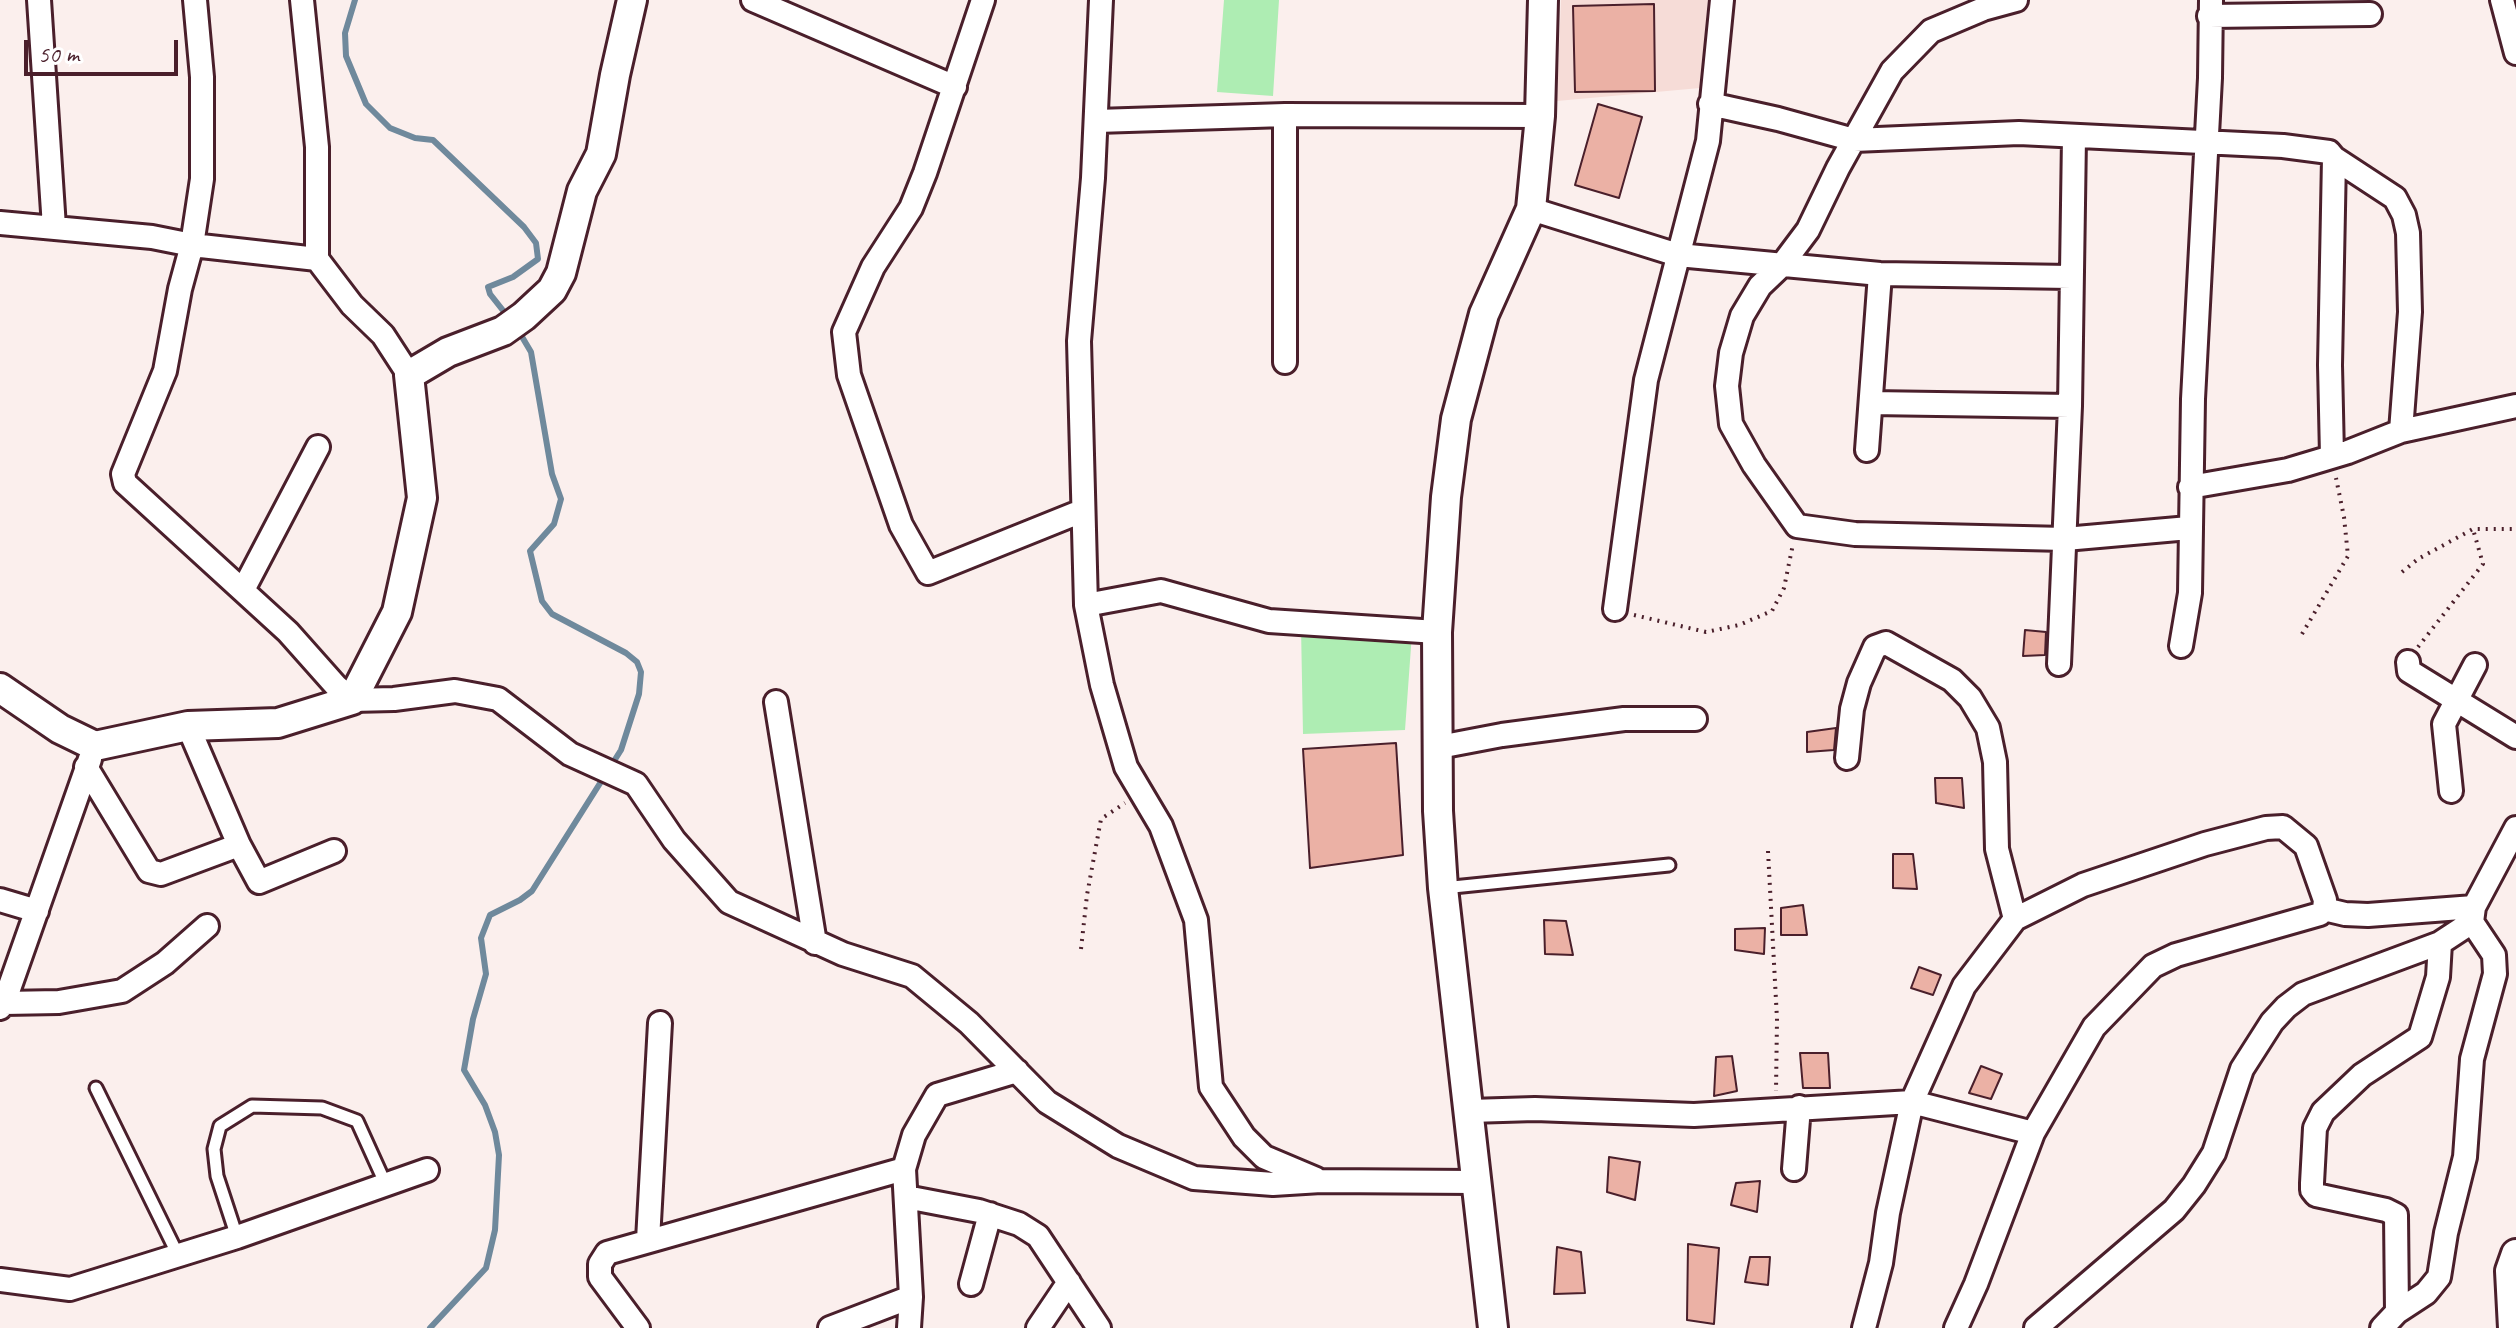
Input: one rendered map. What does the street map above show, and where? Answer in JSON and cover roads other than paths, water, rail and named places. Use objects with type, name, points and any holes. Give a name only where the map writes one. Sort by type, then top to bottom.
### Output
[{"type":"street","points":[[39,0],[54,227]]},
{"type":"street","points":[[195,0],[202,77],[202,165],[192,245],[180,289],[165,371],[123,474],[125,483],[288,632],[352,700]]},
{"type":"street","points":[[302,0],[317,147],[317,259],[352,305],[383,335],[409,375],[422,498],[397,612],[352,700]]},
{"type":"street","points":[[409,375],[448,352],[514,324],[552,290],[561,273],[582,191],[601,154],[632,0]]},
{"type":"street","points":[[753,0],[955,87]]},
{"type":"street","points":[[983,0],[911,208],[873,267],[844,332],[849,375],[901,525],[928,573],[1082,511]]},
{"type":"street","points":[[1101,0],[1097,121],[1079,341],[1086,605],[1102,685],[1126,767],[1161,826],[1196,920],[1211,1087],[1244,1137],[1264,1157],[1321,1181]]},
{"type":"street","points":[[1493,1328],[1443,888],[1438,811],[1437,632],[1446,497],[1456,419],[1484,314],[1531,209],[1540,116],[1543,0]]},
{"type":"street","points":[[1615,609],[1646,380],[1705,154],[1722,0]]},
{"type":"street","points":[[2016,0],[1983,9],[1931,31],[1892,71],[1808,230],[1781,266],[1760,286],[1742,316],[1731,353],[1727,386],[1731,424],[1754,465],[1797,526],[1855,534],[2065,539],[2189,528]]},
{"type":"street","points":[[2502,0],[2516,53]]},
{"type":"street","points":[[2181,646],[2190,593],[2190,487],[2210,78],[2210,8],[2370,14]]},
{"type":"street","points":[[1710,104],[1854,140],[2019,133],[2329,152],[2395,198],[2404,215],[2408,233],[2410,312],[2401,431]]},
{"type":"street","points":[[1097,121],[1285,115],[1540,116]]},
{"type":"street","points":[[1285,115],[1285,362]]},
{"type":"street","points":[[2059,664],[2070,406],[2074,137]]},
{"type":"street","points":[[2332,456],[2330,365],[2334,158]]},
{"type":"street","points":[[1531,209],[1678,255],[1880,274],[2071,277]]},
{"type":"street","points":[[0,223],[317,259]]},
{"type":"street","points":[[1867,450],[1880,274]]},
{"type":"street","points":[[1871,403],[2070,406]]},
{"type":"street","points":[[2190,487],[2288,470],[2401,431],[2516,406]]},
{"type":"street","points":[[243,590],[318,447]]},
{"type":"street","points":[[1086,605],[1161,591],[1269,621],[1437,632]]},
{"type":"street","points":[[1847,758],[1852,709],[1859,683],[1875,647],[1886,643],[1952,680],[1970,698],[1988,728],[1995,762],[1997,849],[2015,919]]},
{"type":"street","points":[[2408,662],[2409,671],[2516,737]]},
{"type":"street","points":[[2451,791],[2444,724],[2475,665]]},
{"type":"street","points":[[0,688],[60,729],[91,757],[149,871],[161,874],[239,845]]},
{"type":"street","points":[[91,757],[188,726],[278,723],[352,700],[394,699],[455,691],[498,699],[570,754],[636,784],[674,840],[729,902],[815,943],[912,976],[969,1023],[1047,1102],[1118,1146],[1194,1178],[1273,1184],[1321,1181],[1475,1182]]},
{"type":"street","points":[[776,702],[815,943]]},
{"type":"street","points":[[1439,747],[1502,735],[1624,719],[1695,719]]},
{"type":"street","points":[[188,726],[239,845],[259,882],[334,851]]},
{"type":"street","points":[[91,757],[2,1005],[59,1002],[122,991],[165,963],[207,926]]},
{"type":"street","points":[[1864,1328],[1881,1263],[1888,1213],[1912,1102],[1964,986],[2015,919],[2083,885],[2205,844],[2266,828],[2283,827],[2295,834],[2306,846],[2325,900],[2324,909],[2320,914],[2176,955],[2153,966],[2094,1027],[2033,1133],[1976,1284],[1956,1328]]},
{"type":"street","points":[[2036,1328],[2174,1210],[2194,1185],[2214,1153],[2242,1069],[2272,1022],[2286,1007],[2303,994],[2322,986],[2440,943],[2473,914],[2516,828]]},
{"type":"street","points":[[0,900],[37,911]]},
{"type":"street","points":[[2324,909],[2368,915],[2473,914]]},
{"type":"street","points":[[2390,1320],[2426,1293],[2439,1277],[2446,1233],[2465,1157],[2472,1059],[2495,974],[2494,955],[2473,914]]},
{"type":"street","points":[[2390,1320],[2396,1215],[2386,1210],[2316,1195],[2312,1190],[2315,1128],[2323,1112],[2362,1075],[2420,1037],[2438,977],[2440,943]]},
{"type":"street","points":[[648,1240],[660,1023]]},
{"type":"street","points":[[909,1328],[911,1297],[904,1169],[914,1135],[937,1095],[1017,1071]]},
{"type":"street","points":[[1470,1111],[1551,1109],[1694,1115],[1912,1102],[2033,1133]]},
{"type":"street","points":[[1794,1169],[1799,1107]]},
{"type":"street","points":[[637,1328],[600,1277],[600,1264],[607,1253],[904,1169]]},
{"type":"street","points":[[0,1280],[70,1289],[237,1237],[427,1170]]},
{"type":"street","points":[[906,1197],[990,1214],[1019,1224],[1038,1236],[1099,1328]]},
{"type":"street","points":[[971,1284],[990,1214]]},
{"type":"street","points":[[2513,1328],[2510,1271],[2516,1254]]},
{"type":"street","points":[[1038,1328],[1069,1282]]},
{"type":"street","points":[[830,1328],[911,1297]]},
{"type":"lane","points":[[1443,888],[1669,865]]},
{"type":"lane","points":[[96,1088],[178,1255]]},
{"type":"lane","points":[[237,1237],[217,1176],[214,1149],[220,1126],[252,1106],[322,1108],[357,1121],[386,1185]]},
{"type":"waterway","points":[[355,0],[345,33],[346,56],[366,104],[390,128],[415,138],[433,140],[524,227],[536,243],[538,259],[513,277],[488,287],[509,318]]},
{"type":"waterway","points":[[430,1328],[486,1268],[495,1230],[499,1155],[495,1132],[485,1105],[464,1070],[473,1019],[486,974],[481,938],[490,915],[532,891],[621,750],[639,694],[641,672],[637,662],[626,653],[552,614],[542,601],[530,551],[554,524],[561,499],[552,474],[531,352],[518,330]]}]
